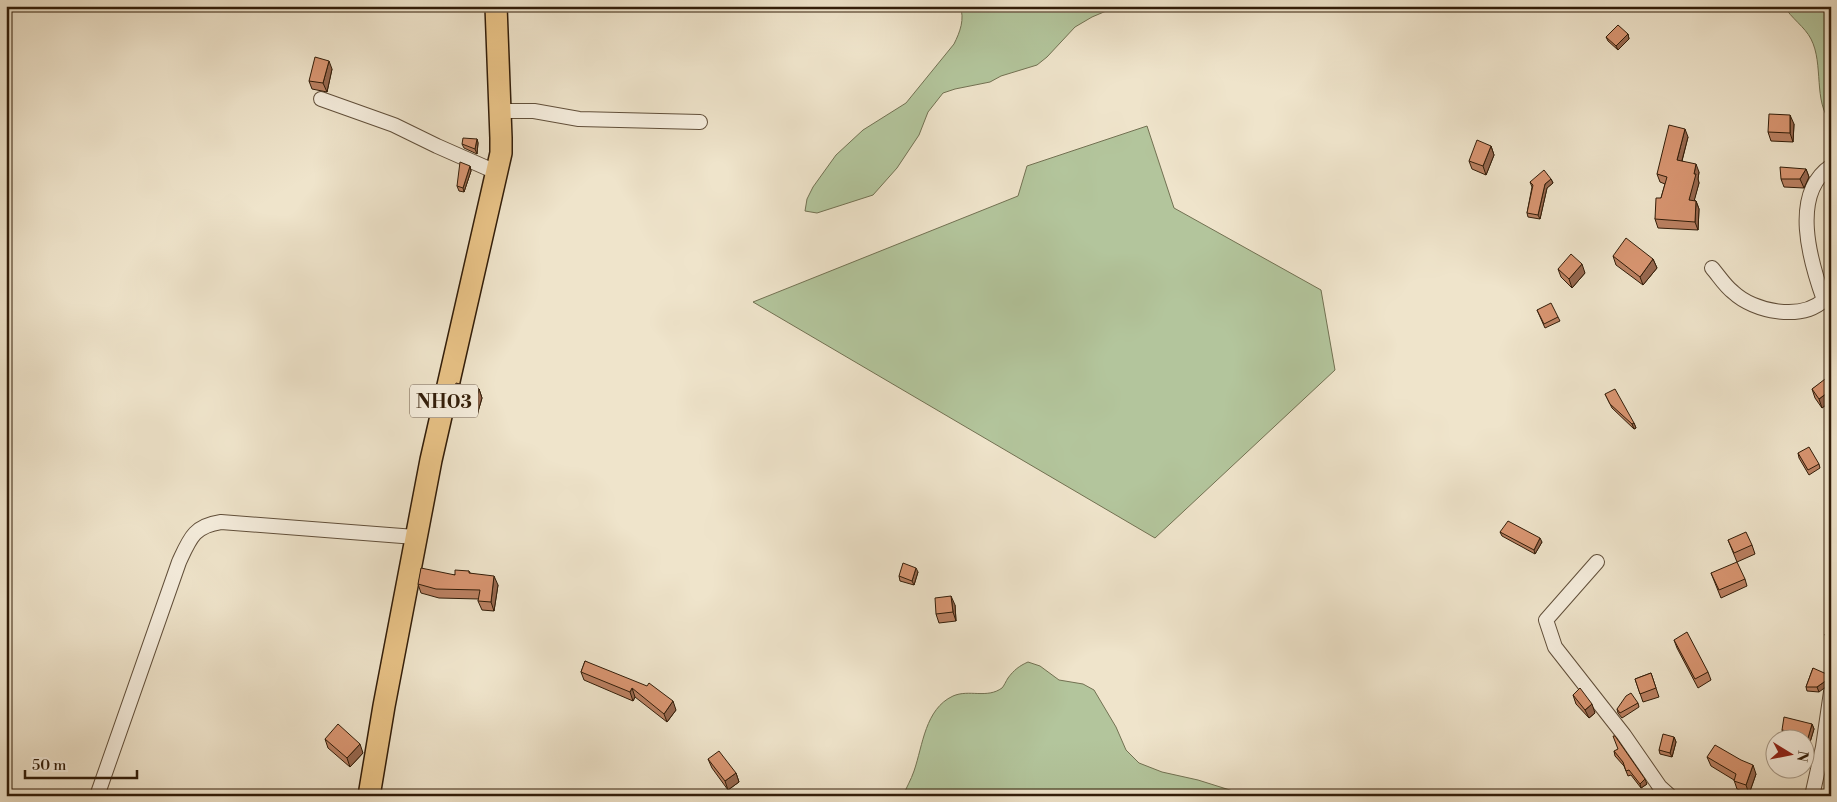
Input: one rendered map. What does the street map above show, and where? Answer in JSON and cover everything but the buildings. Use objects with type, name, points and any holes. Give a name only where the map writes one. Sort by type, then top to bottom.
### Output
[{"type":"main road","name":"NH03","points":[[369,796],[415,537],[501,153],[496,6]]},
{"type":"street","points":[[320,99],[394,125],[496,172]]},
{"type":"street","points":[[500,110],[534,111],[580,119],[700,122]]},
{"type":"street","points":[[1712,268],[1732,292],[1757,307],[1787,312],[1805,310],[1824,300],[1808,241],[1807,215],[1810,194],[1815,182],[1831,166]]},
{"type":"street","points":[[97,796],[179,562],[196,531],[208,524],[222,522],[415,537]]},
{"type":"street","points":[[1598,562],[1546,620],[1555,647],[1624,735],[1660,787],[1670,796]]},
{"type":"street","points":[[1812,796],[1823,747],[1831,692]]},
{"type":"green space","points":[[960,6],[1118,6],[1092,17],[1075,27],[1037,65],[1001,76],[990,82],[943,93],[928,112],[919,135],[897,168],[873,195],[817,213],[805,211],[807,199],[813,187],[836,155],[863,130],[906,103],[954,44],[961,25]]},
{"type":"green space","points":[[1784,6],[1831,6],[1831,122],[1822,104],[1817,60],[1811,39]]},
{"type":"green space","points":[[1147,126],[1174,208],[1321,290],[1335,370],[1155,538],[753,302],[1018,196],[1027,166]]},
{"type":"green space","points":[[1028,662],[1040,666],[1059,680],[1083,684],[1094,690],[1116,727],[1126,750],[1139,763],[1162,772],[1198,780],[1233,791],[1240,796],[903,796],[914,771],[926,729],[936,710],[944,702],[959,694],[984,694],[1002,688],[1015,670]]}]
